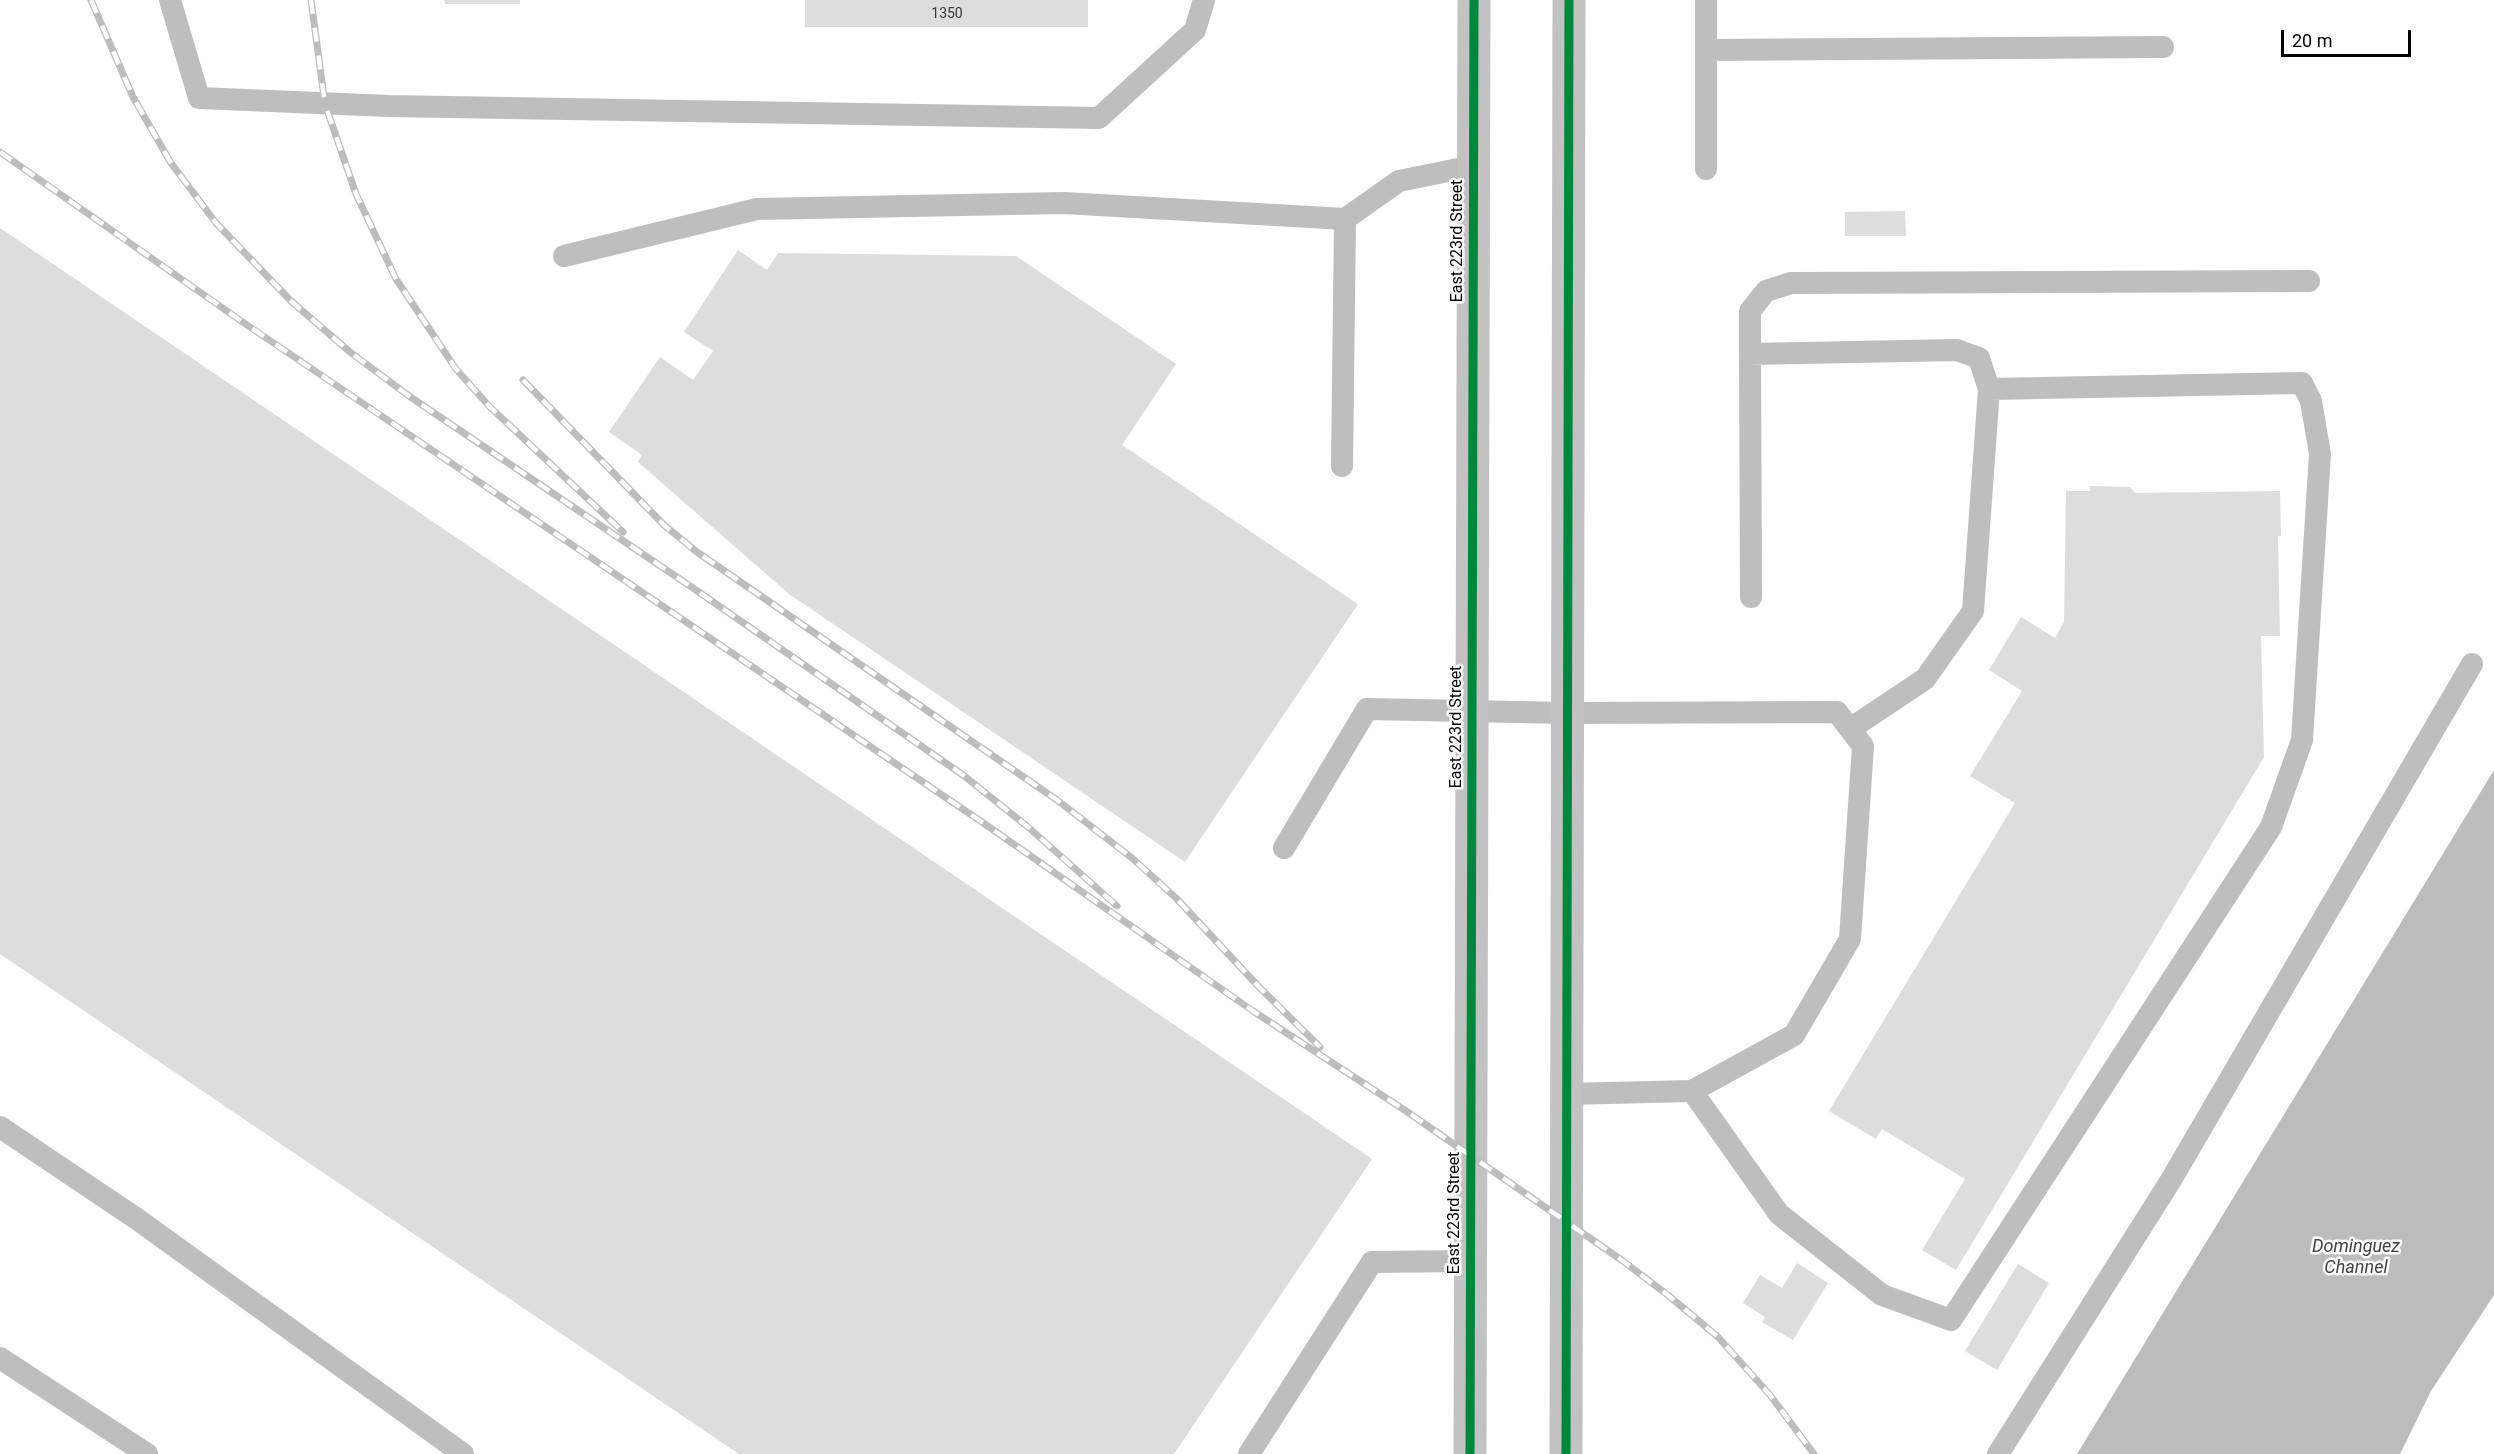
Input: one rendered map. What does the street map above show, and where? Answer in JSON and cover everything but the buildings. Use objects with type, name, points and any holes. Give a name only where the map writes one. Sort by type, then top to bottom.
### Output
[{"type":"main road","name":"East 223rd Street","points":[[1470,1454],[1474,0]]},
{"type":"main road","points":[[1566,1454],[1569,0]]},
{"type":"lane","points":[[170,0],[199,98],[389,106],[1099,118],[1195,30],[1204,0]]},
{"type":"lane","points":[[1706,0],[1706,170]]},
{"type":"lane","points":[[1706,50],[2163,47]]},
{"type":"lane","points":[[564,256],[757,209],[1064,203],[1345,219],[1399,181],[1473,166]]},
{"type":"lane","points":[[1342,466],[1345,219]]},
{"type":"lane","points":[[1751,597],[1750,311],[1766,291],[1791,283],[2309,281]]},
{"type":"lane","points":[[1750,354],[1957,350],[1979,358],[1989,389],[1973,611],[1924,679],[1850,729]]},
{"type":"lane","points":[[1692,1091],[1779,1214],[1882,1295],[1952,1320],[2271,827],[2301,740],[2320,454],[2311,401],[2301,383],[1989,389]]},
{"type":"lane","points":[[1998,1454],[2170,1180],[2472,664]]},
{"type":"lane","points":[[1284,848],[1367,709],[1567,713],[1837,712],[1863,746],[1850,939],[1794,1035],[1692,1091],[1566,1094]]},
{"type":"lane","points":[[0,1127],[137,1220],[463,1454]]},
{"type":"lane","points":[[1249,1454],[1372,1262],[1470,1261]]},
{"type":"lane","points":[[0,1358],[147,1454]]},
{"type":"water","name":"Dominguez Channel","points":[[2494,770],[2494,1295],[2431,1391],[2400,1454],[2077,1454]]},
{"type":"railway","points":[[91,0],[133,97],[171,163],[216,223],[291,301],[350,352],[409,396],[693,588],[963,775],[1028,827],[1117,906]]},
{"type":"railway","points":[[311,0],[325,104],[356,194],[396,279],[456,369],[489,406],[623,532]]},
{"type":"railway","points":[[0,152],[244,323],[979,820],[1253,1011],[1406,1111],[1623,1261],[1718,1337],[1770,1395],[1814,1454]]},
{"type":"railway","points":[[523,380],[664,525],[697,552],[1057,800],[1132,858],[1176,898],[1259,987],[1320,1047]]},
{"type":"cycle path","points":[[1470,1454],[1474,0]]},
{"type":"cycle path","points":[[1566,1454],[1569,0]]}]
